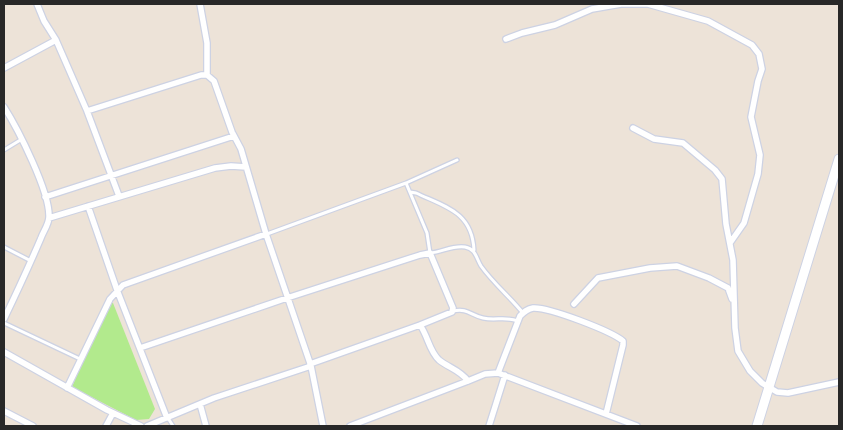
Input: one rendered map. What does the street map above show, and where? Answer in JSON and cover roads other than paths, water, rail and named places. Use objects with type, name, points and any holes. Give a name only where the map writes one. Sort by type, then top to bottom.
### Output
[{"type":"street","points":[[37,4],[44,21],[56,40],[87,110],[119,196]]},
{"type":"street","points":[[200,4],[207,43],[207,75]]},
{"type":"street","points":[[506,40],[522,32],[555,25],[592,9],[621,4],[648,4],[708,21],[752,44],[759,54],[762,69],[751,117],[760,155],[758,174],[744,223],[730,243]]},
{"type":"street","points":[[4,68],[56,40]]},
{"type":"street","points":[[87,110],[201,75],[207,75],[214,81],[234,136],[241,149],[266,234],[310,365],[323,426]]},
{"type":"street","points":[[4,108],[22,139],[45,197],[49,218],[4,319]]},
{"type":"street","points":[[633,128],[654,139],[683,143],[715,170],[722,179],[733,260],[735,328],[738,351],[750,371],[769,388],[777,392],[788,393],[839,382]]},
{"type":"street","points":[[45,197],[234,136]]},
{"type":"street","points":[[757,426],[839,159]]},
{"type":"street","points":[[49,218],[215,168],[246,167]]},
{"type":"street","points":[[88,206],[117,290],[167,418]]},
{"type":"street","points":[[68,388],[110,299],[122,285],[266,234]]},
{"type":"street","points":[[140,348],[287,298],[430,253],[453,308],[452,312],[420,325],[200,404],[147,426]]},
{"type":"street","points":[[574,304],[598,278],[650,268],[677,266],[709,278],[728,288],[734,302]]},
{"type":"street","points":[[489,426],[518,322],[523,313],[533,308],[550,310],[568,316],[622,339],[623,345],[606,414]]},
{"type":"street","points":[[420,325],[434,354],[439,360],[462,373],[468,381]]},
{"type":"street","points":[[4,352],[113,413],[141,426]]},
{"type":"street","points":[[350,426],[485,374],[502,374],[637,426]]},
{"type":"street","points":[[200,404],[206,426]]},
{"type":"street","points":[[4,410],[31,426]]},
{"type":"street","points":[[106,426],[113,413]]},
{"type":"lane","points":[[4,150],[22,139]]},
{"type":"lane","points":[[266,234],[406,183],[457,160]]},
{"type":"lane","points":[[406,183],[427,232],[430,253],[460,246],[474,251]]},
{"type":"lane","points":[[410,192],[416,193],[459,214],[466,222],[474,238],[474,251],[486,272],[523,313]]},
{"type":"lane","points":[[4,247],[31,262]]},
{"type":"lane","points":[[452,312],[466,310],[482,318],[504,317],[518,322]]},
{"type":"lane","points":[[4,323],[82,360]]},
{"type":"lane","points":[[167,418],[173,426]]}]
